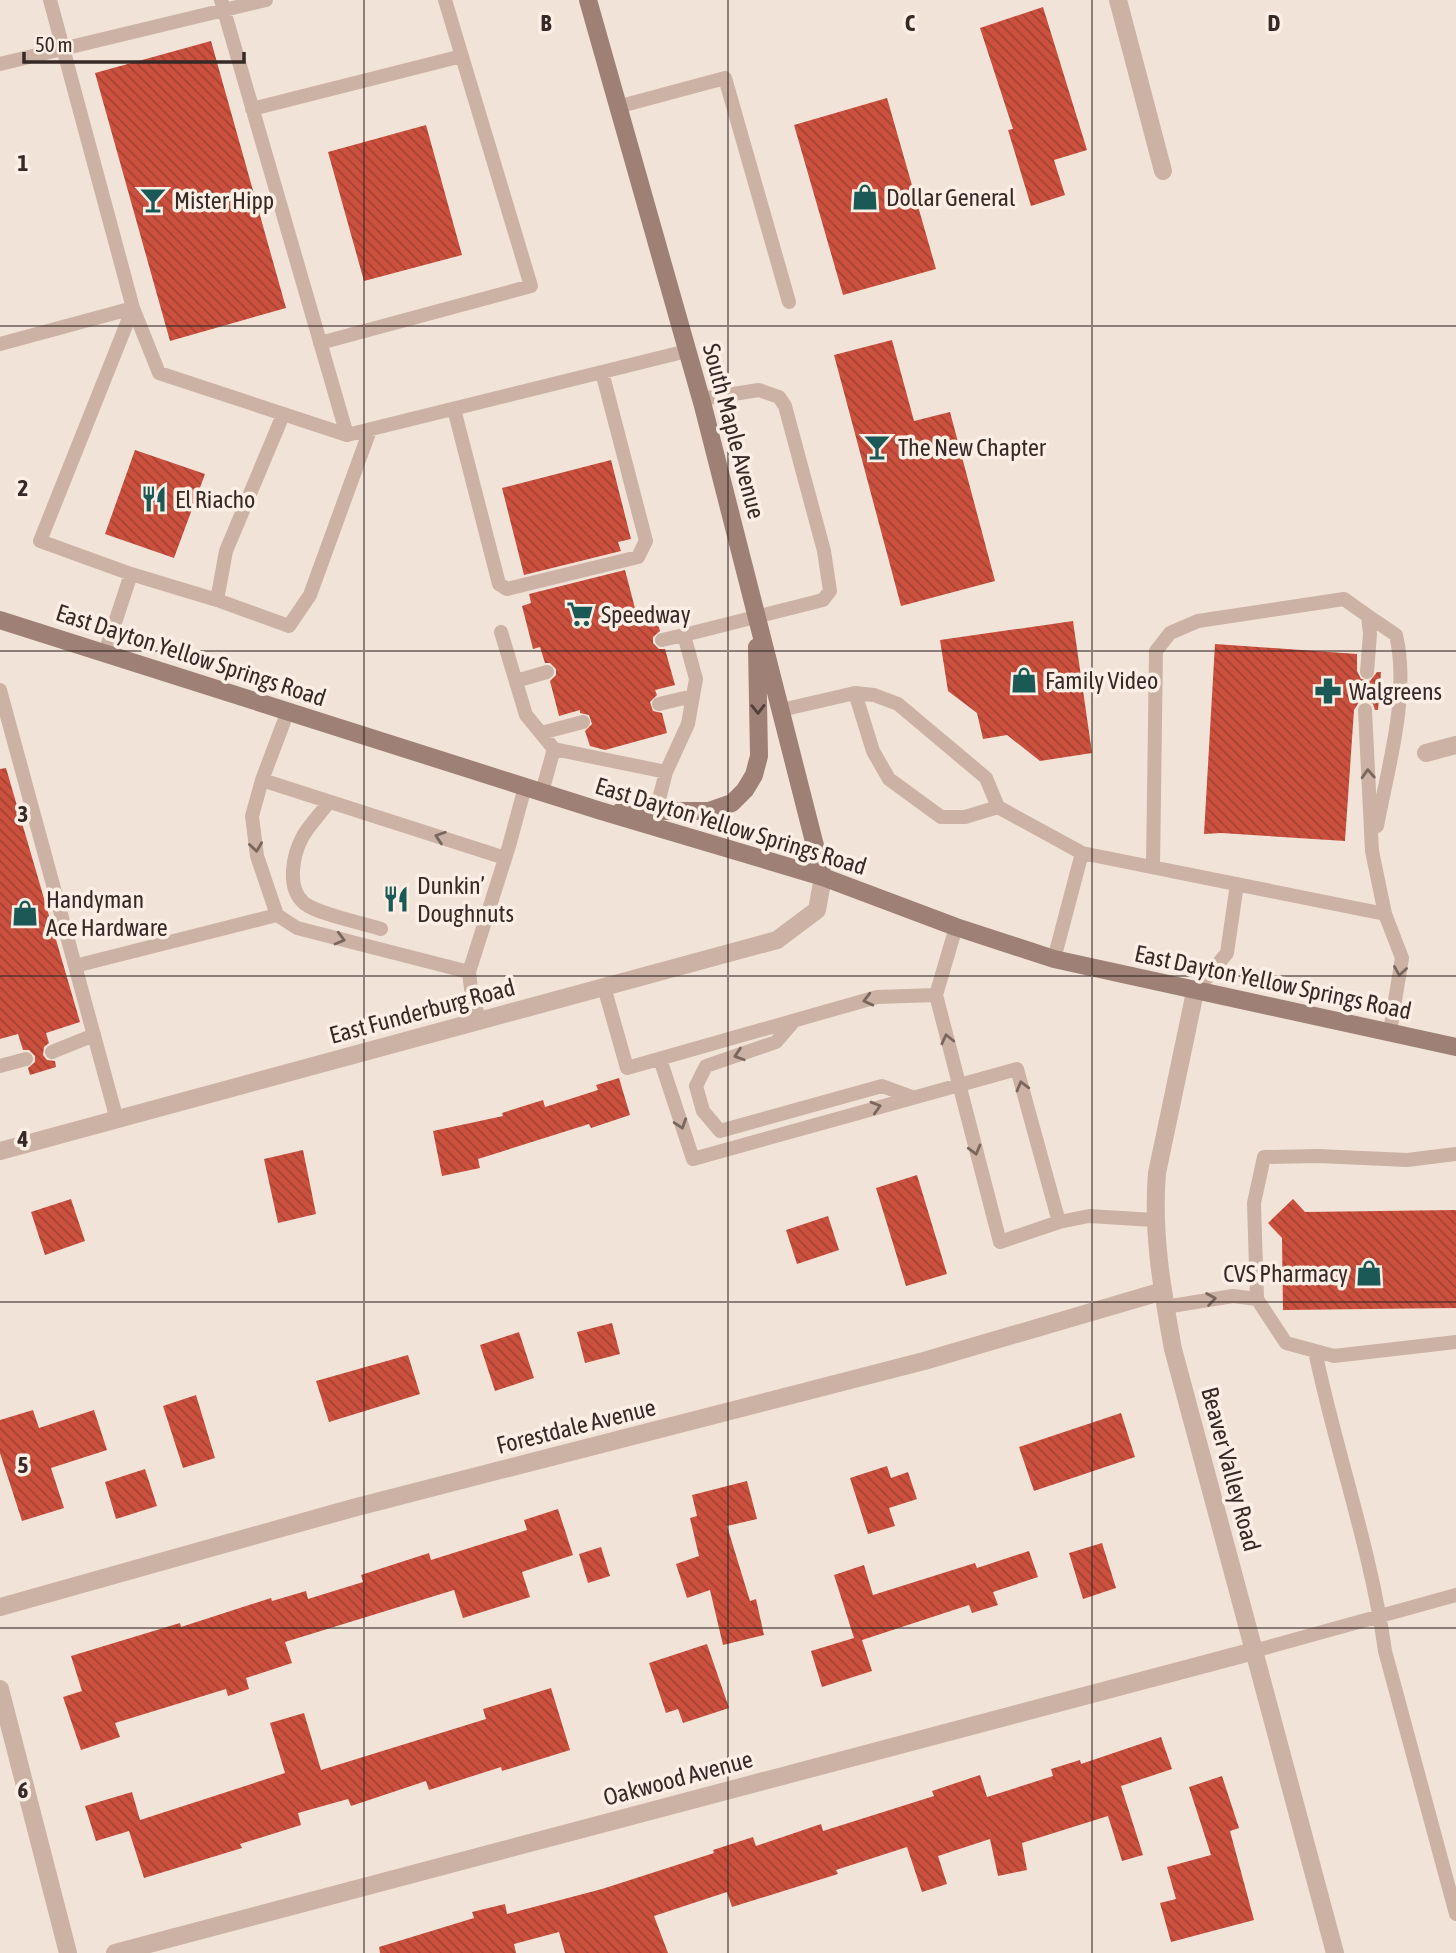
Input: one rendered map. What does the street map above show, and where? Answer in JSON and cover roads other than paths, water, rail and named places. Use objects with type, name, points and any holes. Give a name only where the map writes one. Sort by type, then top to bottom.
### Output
[{"type":"main road","name":"South Maple Avenue","points":[[588,0],[701,399],[823,877]]},
{"type":"main road","points":[[601,811],[709,811],[719,809],[738,798],[754,775],[759,756],[757,616]]},
{"type":"main road","name":"East Dayton Yellow Springs Road","points":[[0,620],[601,811],[823,877],[956,927],[1054,959],[1456,1047]]},
{"type":"street","points":[[1118,0],[1163,171]]},
{"type":"street","points":[[1426,753],[1456,745]]},
{"type":"street","name":"East Funderburg Road","points":[[0,1152],[777,940],[817,910],[823,877]]},
{"type":"street","name":"Beaver Valley Road","points":[[1195,992],[1157,1173],[1154,1220],[1158,1262],[1172,1349],[1335,1953]]},
{"type":"street","name":"Forestdale Avenue","points":[[0,1607],[353,1508],[1164,1299]]},
{"type":"street","name":"Oakwood Avenue","points":[[115,1953],[1254,1651]]},
{"type":"street","points":[[0,1689],[68,1953]]},
{"type":"lane","points":[[50,0],[133,308],[159,373],[347,435],[687,351]]},
{"type":"lane","points":[[0,64],[222,5],[266,0]]},
{"type":"lane","points":[[320,343],[531,286],[445,0]]},
{"type":"lane","points":[[222,5],[347,435]]},
{"type":"lane","points":[[252,109],[462,56]]},
{"type":"lane","points":[[617,107],[725,78],[789,302]]},
{"type":"lane","points":[[0,344],[133,308]]},
{"type":"lane","points":[[133,308],[40,541],[289,626],[310,595],[370,430]]},
{"type":"lane","points":[[454,409],[499,583],[507,589],[625,560],[638,556],[646,541],[602,372]]},
{"type":"lane","points":[[662,640],[823,600],[830,591],[824,551],[785,406],[779,397],[759,390],[701,399]]},
{"type":"lane","points":[[216,600],[226,551],[283,415]]},
{"type":"lane","points":[[105,653],[131,574]]},
{"type":"lane","points":[[1153,866],[1156,651],[1170,633],[1198,621],[1343,599],[1396,635],[1402,659],[1396,722],[1372,851]]},
{"type":"lane","points":[[1367,672],[1370,634],[1368,616]]},
{"type":"lane","points":[[501,632],[526,715],[554,749],[666,772]]},
{"type":"lane","points":[[656,811],[666,772],[688,724],[696,679],[684,635]]},
{"type":"lane","points":[[516,681],[547,673]]},
{"type":"lane","points":[[0,690],[117,1120]]},
{"type":"lane","points":[[781,710],[855,693],[874,695],[898,704],[986,778],[998,807],[1082,853],[1385,914]]},
{"type":"lane","points":[[855,693],[873,751],[889,779],[941,817],[965,817],[998,807]]},
{"type":"lane","points":[[659,704],[693,696]]},
{"type":"lane","points":[[1365,710],[1372,851],[1385,914],[1402,958],[1390,1031]]},
{"type":"lane","points":[[288,711],[262,780],[252,816],[257,856],[277,915],[297,928],[469,972]]},
{"type":"lane","points":[[541,733],[583,722]]},
{"type":"lane","points":[[542,792],[554,749]]},
{"type":"lane","points":[[262,780],[505,858]]},
{"type":"lane","points":[[479,1020],[469,972],[525,787]]},
{"type":"lane","points":[[329,802],[303,836],[298,849],[293,882],[296,893],[303,902],[314,908],[381,929]]},
{"type":"lane","points":[[1054,959],[1082,853]]},
{"type":"lane","points":[[1195,992],[1227,953],[1237,884]]},
{"type":"lane","points":[[75,966],[277,915]]},
{"type":"lane","points":[[956,927],[936,995],[1000,1242],[1059,1222],[1089,1216],[1154,1220]]},
{"type":"lane","points":[[604,987],[627,1068],[877,997],[936,995]]},
{"type":"lane","points":[[795,1020],[776,1042],[706,1066],[696,1087],[703,1111],[720,1131],[882,1086],[912,1097]]},
{"type":"lane","points":[[52,1052],[94,1035]]},
{"type":"lane","points":[[0,1066],[26,1059]]},
{"type":"lane","points":[[660,1059],[693,1159],[1017,1069],[1059,1222]]},
{"type":"lane","points":[[1456,1154],[1408,1160],[1318,1156],[1264,1157],[1254,1203],[1257,1299],[1286,1343],[1334,1356],[1456,1343]]},
{"type":"lane","points":[[1164,1299],[1233,1296],[1257,1299]]},
{"type":"lane","points":[[1315,1351],[1329,1418],[1358,1517],[1385,1651],[1456,1914]]},
{"type":"lane","points":[[1254,1651],[1456,1595]]},
{"type":"place","name":"Dollar General","points":[[865,197]]},
{"type":"place","name":"Mister Hipp","points":[[153,200]]},
{"type":"place","name":"The New Chapter","points":[[877,447]]},
{"type":"place","name":"El Riacho","points":[[154,499]]},
{"type":"place","name":"Speedway","points":[[580,614]]},
{"type":"place","name":"Family Video","points":[[1024,680]]},
{"type":"place","name":"Walgreens","points":[[1328,691]]},
{"type":"place","name":"Dunkin’ Doughnuts","points":[[396,899]]},
{"type":"place","name":"Handyman Ace Hardware","points":[[25,913]]},
{"type":"place","name":"CVS Pharmacy","points":[[1369,1273]]}]
